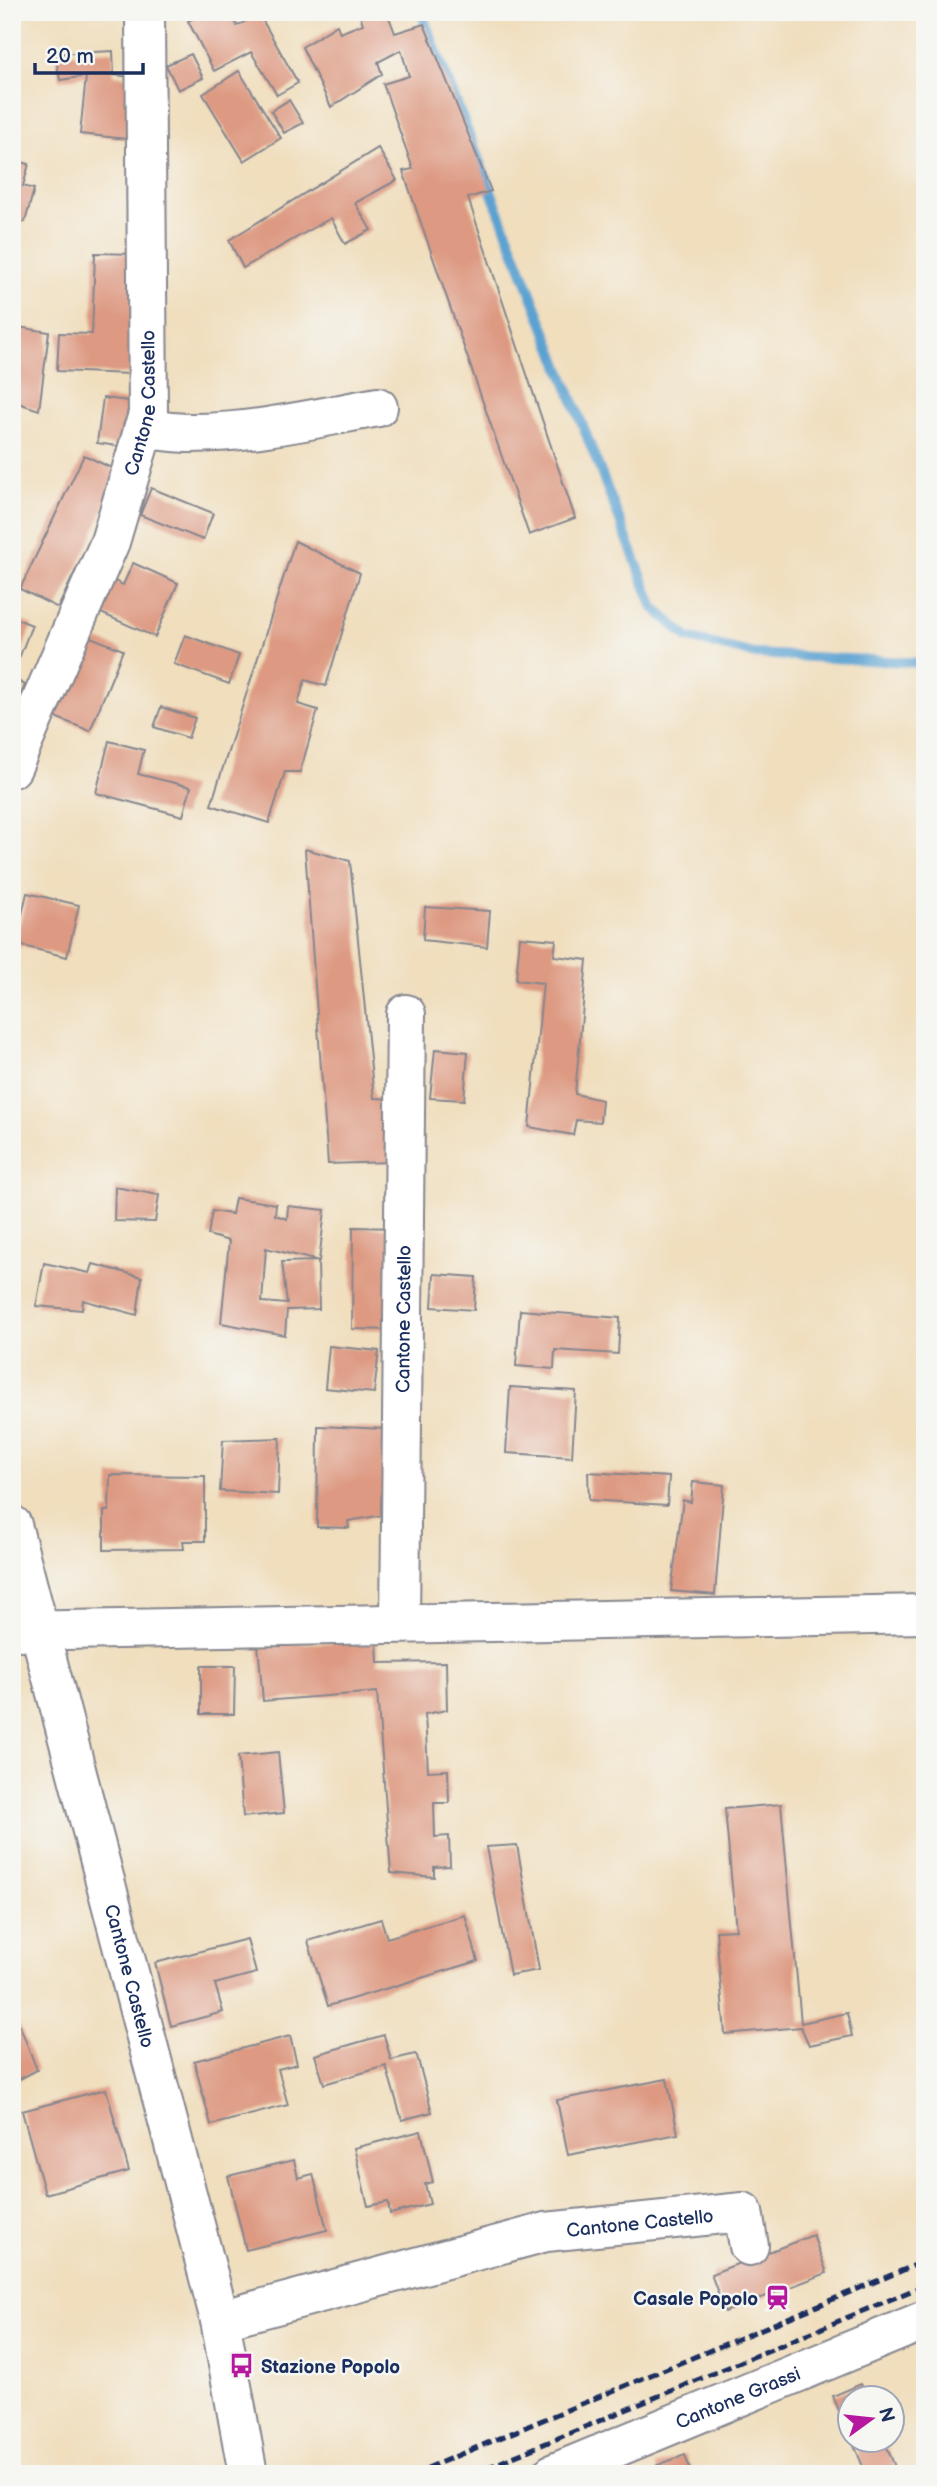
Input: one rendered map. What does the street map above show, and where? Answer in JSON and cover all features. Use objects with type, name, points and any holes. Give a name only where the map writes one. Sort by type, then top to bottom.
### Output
[{"type":"street","name":"Cantone Castello","points":[[12,768],[110,542],[148,414],[145,14]]},
{"type":"street","points":[[143,429],[191,433],[235,429],[287,424],[378,407]]},
{"type":"street","name":"Cantone Castello","points":[[400,1623],[406,1014]]},
{"type":"street","name":"Cantone Castello","points":[[12,1525],[25,1630],[219,2320],[248,2474]]},
{"type":"street","points":[[25,1630],[925,1615]]},
{"type":"street","name":"Cantone Castello","points":[[219,2320],[546,2232],[743,2212],[749,2246]]},
{"type":"street","name":"Cantone Grassi","points":[[552,2474],[925,2320]]},
{"type":"building","points":[[206,12],[230,12],[237,26],[259,14],[298,83],[277,95],[251,52],[214,71],[188,21]]},
{"type":"building","points":[[359,12],[387,12],[395,33],[424,24],[491,191],[468,198],[575,518],[529,535],[403,171],[413,169],[383,84],[409,76],[401,50],[378,62],[382,74],[331,107],[302,47],[337,25],[340,33],[363,24]]},
{"type":"building","points":[[113,51],[114,75],[133,77],[127,139],[80,134],[86,76],[60,80],[55,54]]},
{"type":"building","points":[[191,54],[203,78],[178,90],[166,65]]},
{"type":"building","points":[[239,71],[281,138],[244,161],[203,94]]},
{"type":"building","points":[[289,100],[303,123],[284,133],[271,111]]},
{"type":"building","points":[[378,148],[397,180],[355,203],[371,230],[345,244],[331,218],[243,268],[229,240]]},
{"type":"building","points":[[12,160],[29,164],[23,186],[34,189],[25,222],[12,219]]},
{"type":"building","points":[[95,253],[134,254],[130,374],[57,371],[59,333],[92,334]]},
{"type":"building","points":[[12,326],[49,332],[39,410],[12,401]]},
{"type":"building","points":[[103,398],[129,401],[123,447],[97,443]]},
{"type":"building","points":[[84,455],[118,471],[97,525],[58,608],[20,589]]},
{"type":"building","points":[[151,488],[213,513],[203,540],[140,515]]},
{"type":"building","points":[[295,541],[360,573],[326,686],[305,680],[298,704],[318,710],[300,772],[285,772],[269,823],[211,805]]},
{"type":"building","points":[[133,563],[178,583],[155,637],[94,610],[108,578],[123,585]]},
{"type":"building","points":[[12,617],[32,625],[12,676]]},
{"type":"building","points":[[83,634],[123,650],[90,731],[50,715]]},
{"type":"building","points":[[185,635],[239,655],[229,684],[174,664]]},
{"type":"building","points":[[12,678],[25,685],[12,715]]},
{"type":"building","points":[[161,707],[195,718],[188,738],[154,727]]},
{"type":"building","points":[[109,741],[144,750],[138,774],[191,787],[183,816],[96,793]]},
{"type":"building","points":[[305,849],[350,861],[374,1098],[393,1099],[390,1162],[328,1164]]},
{"type":"building","points":[[27,893],[79,905],[67,957],[15,944]]},
{"type":"building","points":[[425,907],[490,911],[487,947],[423,940]]},
{"type":"building","points":[[520,937],[556,940],[554,956],[587,960],[575,1094],[602,1100],[600,1122],[576,1120],[573,1135],[529,1127],[543,983],[516,980]]},
{"type":"building","points":[[435,1049],[468,1052],[464,1100],[430,1098]]},
{"type":"building","points":[[115,1187],[159,1195],[155,1222],[114,1221]]},
{"type":"building","points":[[235,1198],[276,1204],[275,1215],[287,1219],[288,1206],[325,1210],[319,1261],[266,1248],[262,1302],[287,1304],[282,1262],[318,1261],[319,1309],[287,1310],[285,1335],[221,1323],[229,1241],[208,1235],[212,1211],[232,1214]]},
{"type":"building","points":[[353,1227],[398,1228],[397,1330],[352,1329]]},
{"type":"building","points":[[44,1263],[90,1273],[93,1264],[142,1277],[137,1315],[83,1300],[82,1310],[36,1306]]},
{"type":"building","points":[[434,1274],[476,1277],[474,1310],[432,1307]]},
{"type":"building","points":[[520,1310],[620,1318],[618,1354],[555,1350],[554,1369],[516,1366]]},
{"type":"building","points":[[329,1346],[379,1351],[374,1393],[325,1388]]},
{"type":"building","points":[[510,1387],[576,1391],[572,1457],[506,1453]]},
{"type":"building","points":[[318,1426],[386,1429],[383,1515],[348,1521],[349,1528],[317,1527]]},
{"type":"building","points":[[280,1438],[278,1494],[220,1491],[223,1440]]},
{"type":"building","points":[[588,1472],[669,1477],[667,1505],[589,1500]]},
{"type":"building","points":[[110,1475],[205,1476],[205,1541],[183,1541],[184,1549],[104,1550],[104,1511],[109,1511]]},
{"type":"building","points":[[693,1482],[724,1485],[715,1595],[671,1591],[683,1500],[691,1502]]},
{"type":"building","points":[[377,1642],[378,1663],[446,1662],[447,1710],[425,1714],[428,1771],[448,1770],[449,1803],[434,1803],[435,1837],[449,1836],[450,1866],[434,1867],[434,1877],[391,1873],[377,1692],[263,1701],[258,1644]]},
{"type":"building","points":[[201,1666],[235,1666],[234,1714],[201,1714]]},
{"type":"building","points":[[278,1752],[284,1813],[243,1817],[238,1756]]},
{"type":"building","points":[[781,1804],[801,2023],[847,2013],[852,2036],[809,2045],[801,2027],[725,2034],[716,1931],[736,1930],[725,1809]]},
{"type":"building","points":[[517,1845],[539,1970],[510,1975],[486,1847]]},
{"type":"building","points":[[465,1915],[478,1961],[328,2006],[308,1941],[381,1919],[387,1938]]},
{"type":"building","points":[[247,1939],[256,1973],[215,1984],[223,2012],[171,2026],[155,1963]]},
{"type":"building","points":[[20,2026],[37,2070],[12,2083],[12,2029]]},
{"type":"building","points":[[384,2035],[391,2060],[415,2054],[417,2056],[432,2112],[402,2120],[386,2066],[324,2084],[315,2055]]},
{"type":"building","points":[[290,2036],[297,2064],[278,2069],[288,2105],[211,2125],[194,2061]]},
{"type":"building","points":[[667,2079],[678,2134],[568,2155],[557,2100]]},
{"type":"building","points":[[106,2089],[129,2171],[45,2194],[22,2111]]},
{"type":"building","points":[[421,2131],[433,2182],[425,2184],[430,2204],[390,2214],[388,2202],[368,2206],[354,2148]]},
{"type":"building","points":[[294,2160],[298,2178],[313,2174],[327,2230],[246,2250],[228,2176]]},
{"type":"building","points":[[813,2235],[827,2273],[725,2312],[711,2274]]},
{"type":"building","points":[[858,2454],[890,2454],[898,2474],[866,2474]]},
{"type":"building","points":[[685,2455],[692,2474],[658,2474],[655,2466]]},
{"type":"waterway","points":[[421,12],[654,608],[688,638],[755,654],[925,663]]},
{"type":"railway","points":[[413,2474],[925,2261]]},
{"type":"railway","points":[[472,2474],[925,2285]]},
{"type":"place","name":"Casale Popolo","points":[[778,2298]]},
{"type":"place","name":"Stazione Popolo","points":[[241,2366]]}]
